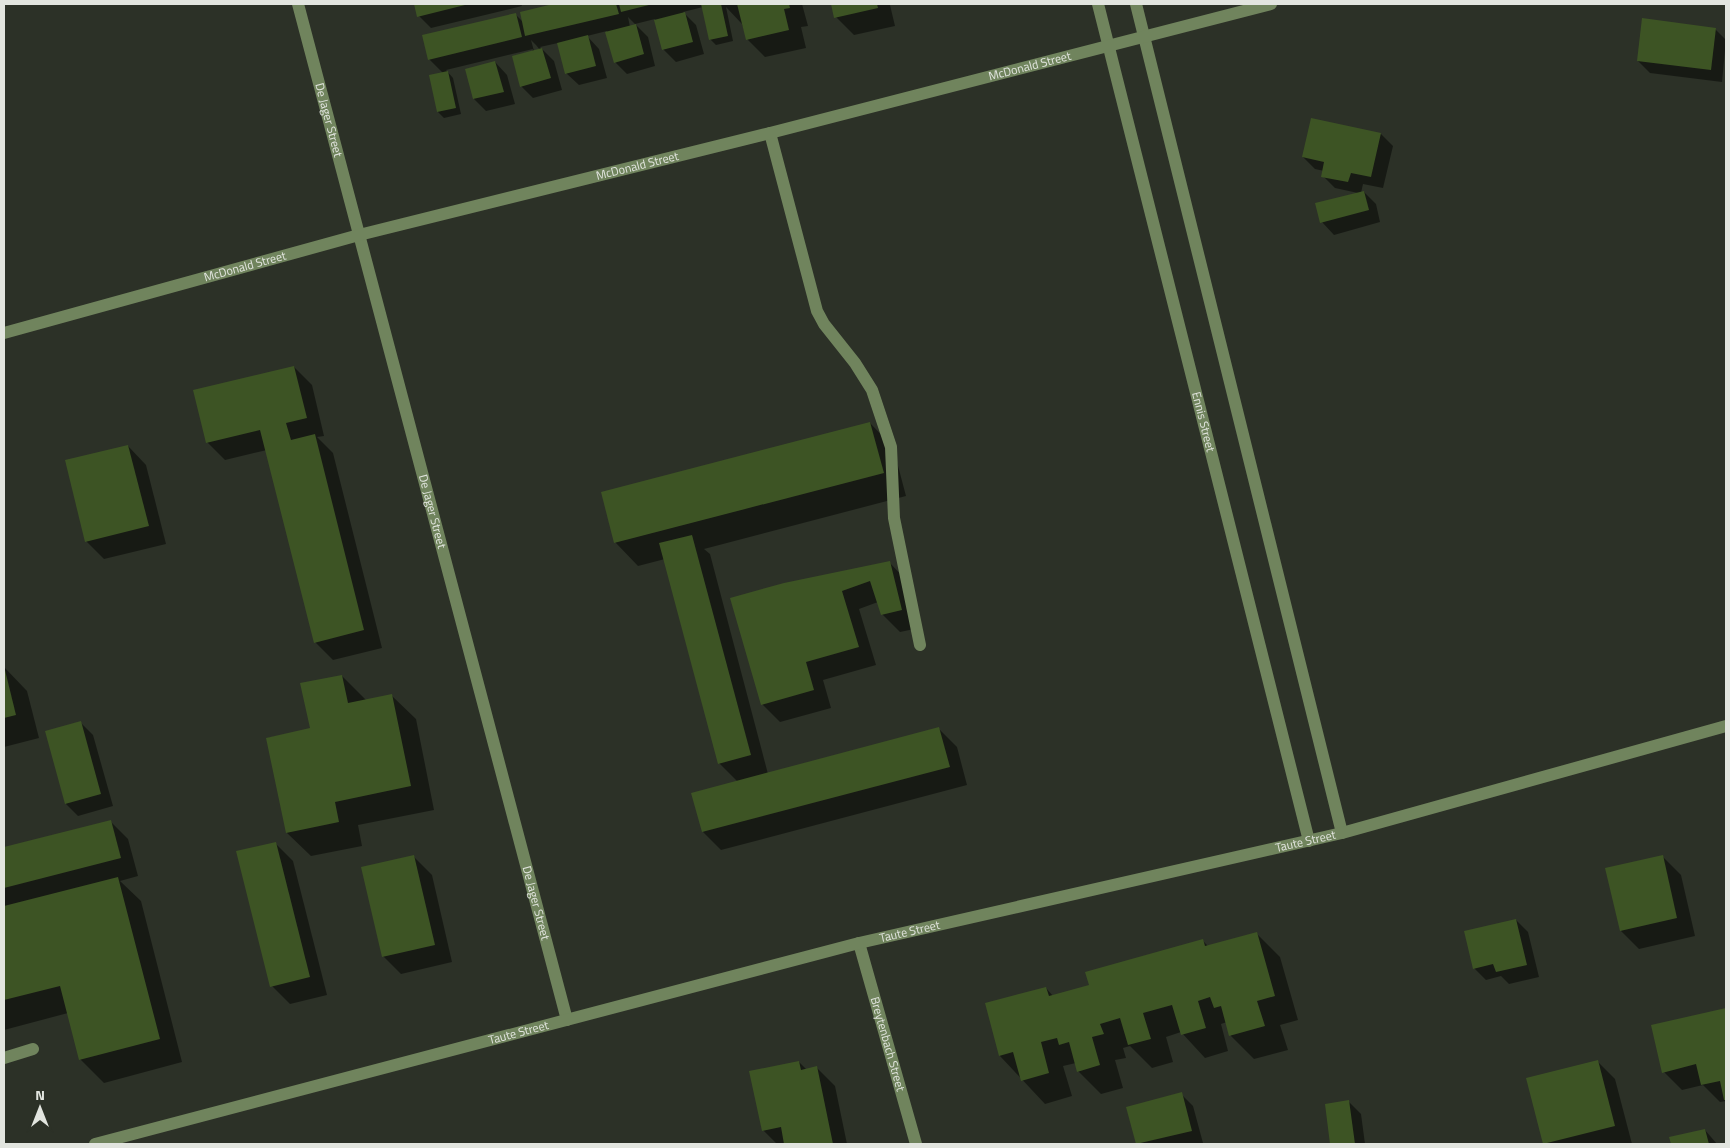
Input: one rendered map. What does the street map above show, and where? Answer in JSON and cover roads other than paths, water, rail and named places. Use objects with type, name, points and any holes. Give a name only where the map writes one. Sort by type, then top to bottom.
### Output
[{"type":"street","name":"De Jager Street","points":[[298,4],[568,1020]]},
{"type":"street","name":"Ennis Street","points":[[1098,4],[1309,841]]},
{"type":"street","points":[[1136,4],[1342,833]]},
{"type":"street","name":"McDonald Street","points":[[4,333],[359,235],[770,134],[1271,4]]},
{"type":"street","points":[[770,134],[814,304],[824,324],[855,363],[872,390],[891,446],[894,518],[920,646]]},
{"type":"street","name":"Taute Street","points":[[95,1144],[859,943],[1342,833],[1726,726]]},
{"type":"street","name":"Breytenbach Street","points":[[859,943],[916,1144]]},
{"type":"street","points":[[4,1058],[33,1049]]}]
